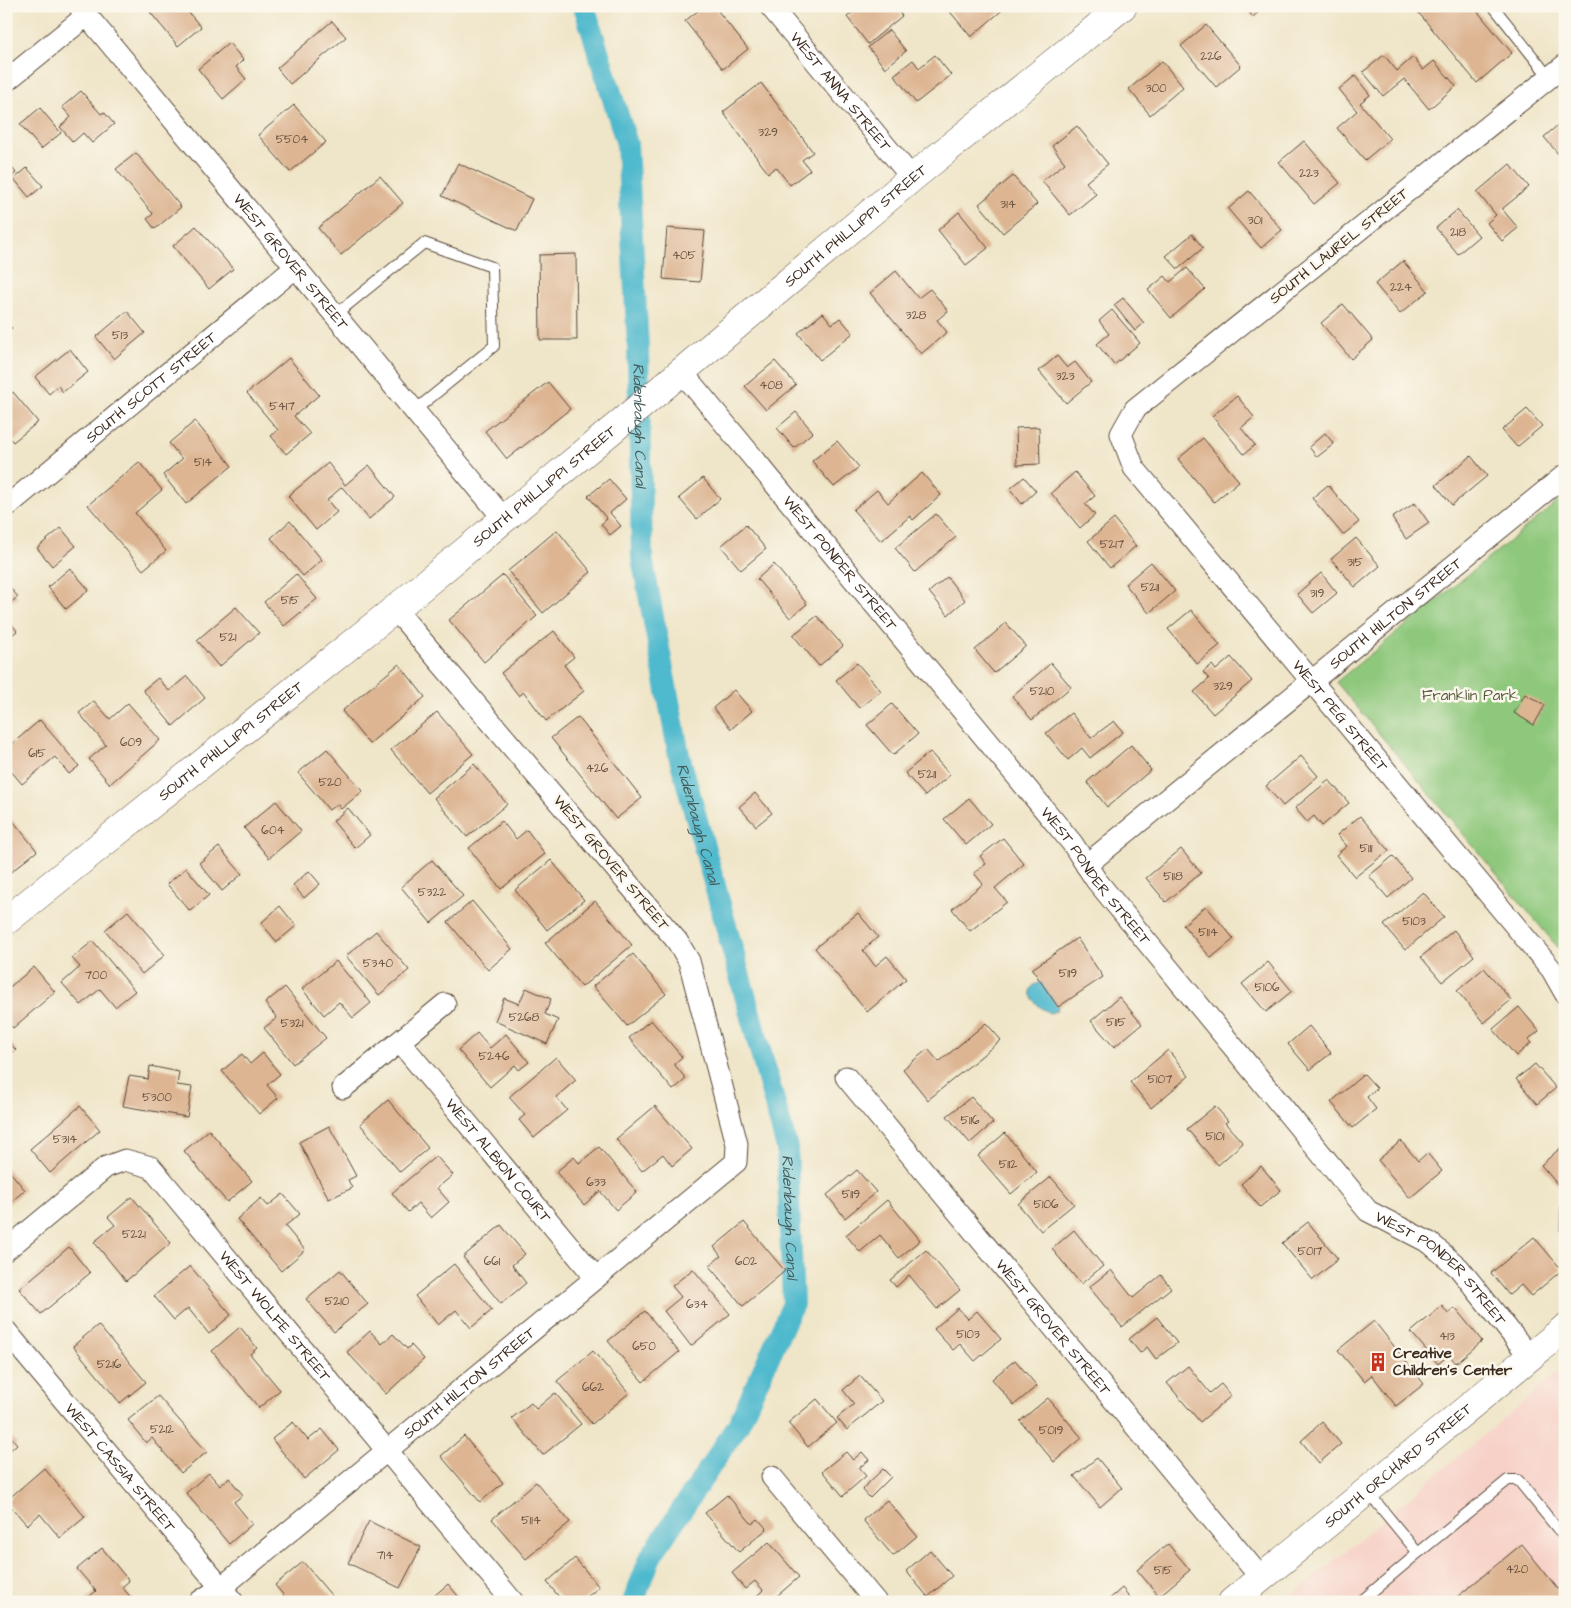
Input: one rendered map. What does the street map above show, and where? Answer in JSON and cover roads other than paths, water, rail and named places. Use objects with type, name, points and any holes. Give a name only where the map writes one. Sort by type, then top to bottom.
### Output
[{"type":"street","name":"WEST ANNA STREET","points":[[770,6],[912,178]]},
{"type":"street","name":"SOUTH PHILLIPPI STREET","points":[[6,921],[395,609],[682,372],[912,178],[1123,6]]},
{"type":"street","points":[[6,81],[83,11]]},
{"type":"street","name":"WEST GROVER STREET","points":[[83,11],[504,519]]},
{"type":"street","name":"SOUTH LAUREL STREET","points":[[1121,434],[1135,409],[1557,71]]},
{"type":"street","name":"SOUTH SCOTT STREET","points":[[6,508],[295,268]]},
{"type":"street","name":"WEST PONDER STREET","points":[[682,372],[1072,843],[1096,880],[1368,1211],[1430,1243],[1459,1268],[1530,1356]]},
{"type":"street","name":"WEST PEG STREET","points":[[1121,434],[1134,468],[1552,970],[1565,993]]},
{"type":"street","name":"SOUTH HILTON STREET","points":[[1086,865],[1565,475]]},
{"type":"street","name":"WEST GROVER STREET","points":[[395,609],[677,941],[689,961],[737,1144],[736,1162]]},
{"type":"street","points":[[343,1088],[445,1004]]},
{"type":"street","name":"WEST ALBION COURT","points":[[400,1042],[596,1278]]},
{"type":"street","name":"WEST GROVER STREET","points":[[846,1077],[1261,1578]]},
{"type":"street","name":"WEST WOLFE STREET","points":[[6,1250],[106,1167],[125,1160],[151,1166],[513,1602]]},
{"type":"street","name":"SOUTH HILTON STREET","points":[[199,1602],[227,1594],[387,1450],[736,1162]]},
{"type":"street","name":"SOUTH ORCHARD STREET","points":[[1232,1602],[1565,1328]]},
{"type":"street","name":"WEST CASSIA STREET","points":[[6,1332],[227,1594]]},
{"type":"street","points":[[772,1478],[876,1602]]},
{"type":"lane","points":[[1493,6],[1557,71]]},
{"type":"lane","points":[[335,315],[424,243],[492,267],[494,346],[414,411]]},
{"type":"lane","points":[[1360,1602],[1508,1480],[1518,1480],[1565,1538]]},
{"type":"lane","points":[[1367,1491],[1418,1553]]},
{"type":"water","points":[[1044,982],[1059,1005],[1056,1011],[1050,1013],[1035,1002],[1030,992],[1036,984]]},
{"type":"waterway","name":"Ridenbaugh Canal","points":[[584,6],[627,144],[638,348],[642,558],[679,755],[787,1148],[793,1304],[738,1425],[651,1556],[633,1602]]},
{"type":"place","name":"Creative Children's Center","points":[[1378,1362]]},
{"type":"park label","name":"Franklin Park","points":[[1470,695]]}]
